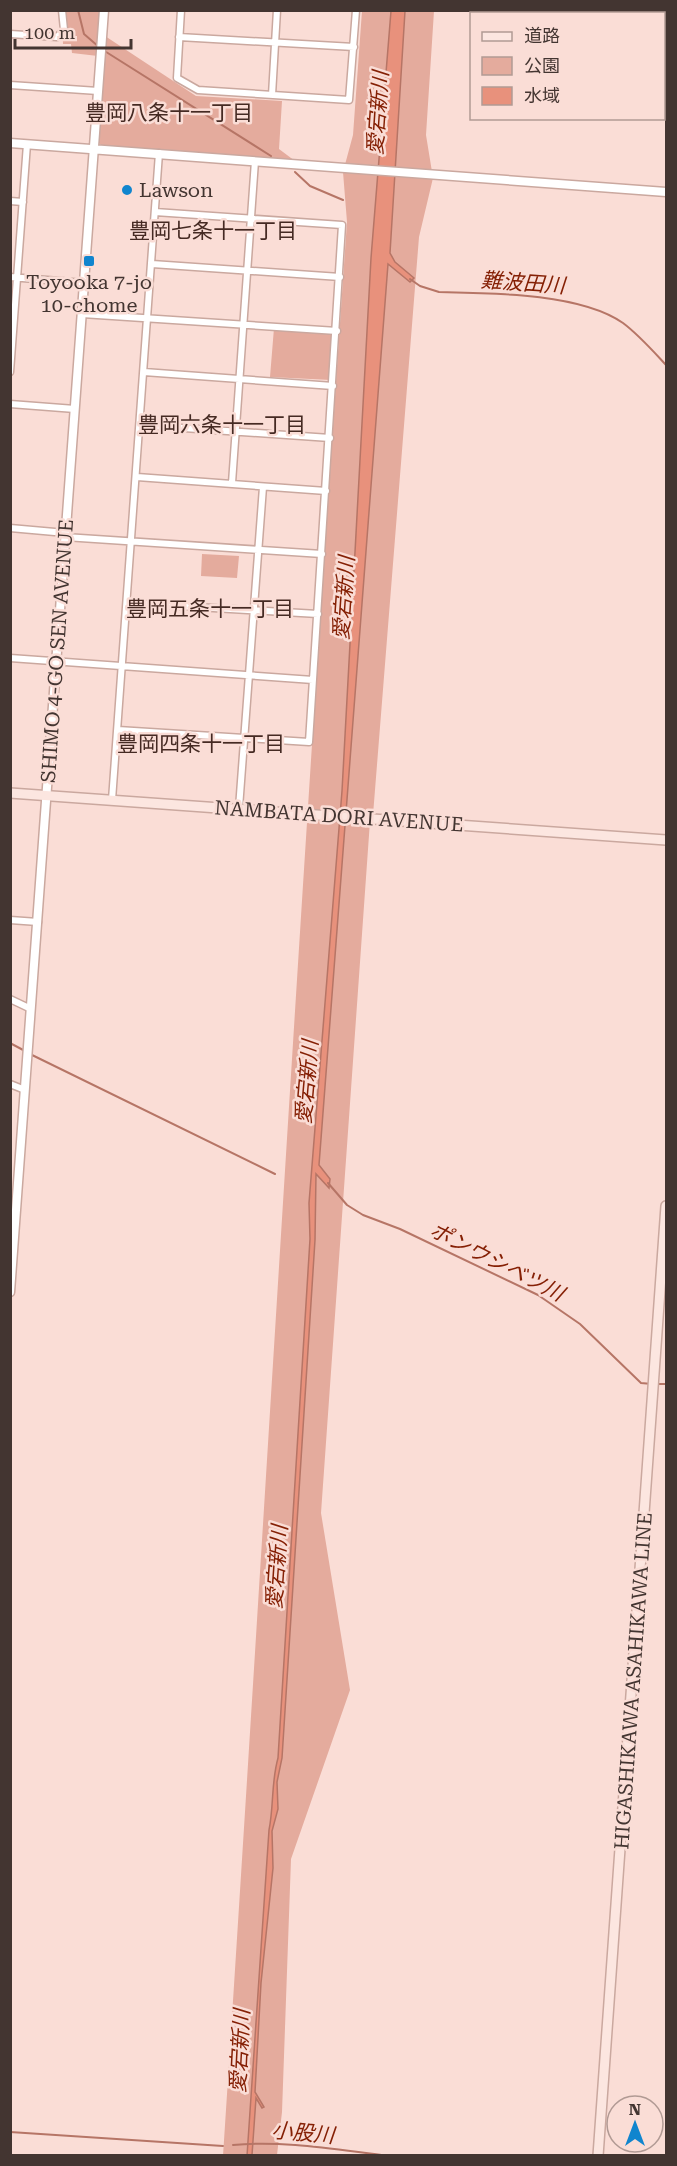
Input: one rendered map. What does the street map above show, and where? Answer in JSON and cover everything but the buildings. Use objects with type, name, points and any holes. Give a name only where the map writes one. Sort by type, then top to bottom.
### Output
[{"type":"main road","name":"NAMBATA DORI AVENUE","points":[[10,793],[666,840]]},
{"type":"main road","name":"HIGASHIKAWA ASAHIKAWA LINE","points":[[598,2156],[666,1206]]},
{"type":"street","points":[[10,34],[57,37],[64,30],[62,10]]},
{"type":"street","name":"SHIMO 4-GO SEN AVENUE","points":[[10,1293],[104,10]]},
{"type":"street","points":[[181,10],[177,78],[198,90],[349,100],[356,10]]},
{"type":"street","points":[[272,95],[278,10]]},
{"type":"street","points":[[179,37],[354,47]]},
{"type":"street","points":[[10,85],[99,91]]},
{"type":"street","points":[[10,143],[666,192]]},
{"type":"street","points":[[10,372],[14,278],[27,144]]},
{"type":"street","points":[[112,800],[159,153]]},
{"type":"street","points":[[232,483],[255,161]]},
{"type":"street","points":[[10,201],[23,202]]},
{"type":"street","points":[[118,730],[309,742],[342,225],[155,212]]},
{"type":"street","points":[[152,264],[340,277]]},
{"type":"street","points":[[14,278],[84,283]]},
{"type":"street","points":[[82,314],[337,331]]},
{"type":"street","points":[[144,372],[333,386]]},
{"type":"street","points":[[10,404],[75,409]]},
{"type":"street","points":[[140,425],[330,438]]},
{"type":"street","points":[[137,477],[326,491]]},
{"type":"street","points":[[239,808],[263,487]]},
{"type":"street","points":[[10,528],[131,541],[322,554]]},
{"type":"street","points":[[128,603],[318,614]]},
{"type":"street","points":[[10,658],[313,680]]},
{"type":"street","points":[[10,920],[38,922]]},
{"type":"street","points":[[10,999],[31,1009]]},
{"type":"street","points":[[10,1084],[25,1090]]},
{"type":"green space","points":[[62,11],[101,11],[98,56],[72,53],[71,44],[63,44]]},
{"type":"green space","points":[[362,11],[434,11],[426,135],[433,178],[419,237],[373,815],[370,821],[321,1513],[350,1690],[291,1859],[282,2112],[277,2155],[223,2156],[347,222],[343,172],[353,135]]},
{"type":"green space","points":[[105,36],[196,96],[282,101],[279,149],[295,161],[103,147],[97,141]]},
{"type":"green space","points":[[274,328],[332,332],[331,380],[270,377]]},
{"type":"green space","points":[[202,554],[239,556],[237,578],[201,576]]},
{"type":"water","points":[[391,11],[405,11],[390,253],[395,262],[414,278],[410,282],[388,264],[319,1165],[330,1179],[329,1188],[316,1174],[315,1240],[282,1758],[277,1782],[278,1809],[272,1831],[273,1868],[261,1983],[255,2092],[264,2107],[262,2108],[256,2098],[252,2155],[247,2156],[269,1830],[278,1758],[310,1239],[309,1203],[342,791],[371,258]]},
{"type":"waterway","name":"難波田川","points":[[78,10],[84,34],[99,47]]},
{"type":"waterway","name":"難波田川","points":[[103,50],[271,156]]},
{"type":"waterway","name":"難波田川","points":[[295,172],[310,186],[343,200]]},
{"type":"waterway","name":"難波田川","points":[[410,279],[420,286],[439,292],[509,294],[560,300],[605,313],[623,323],[666,365]]},
{"type":"waterway","name":"ポンウシベツ川","points":[[10,1043],[25,1051]]},
{"type":"waterway","name":"ポンウシベツ川","points":[[30,1054],[275,1174]]},
{"type":"waterway","name":"ポンウシベツ川","points":[[328,1183],[347,1205],[363,1215],[400,1229],[538,1295],[580,1324],[641,1383],[652,1384]]},
{"type":"waterway","name":"ポンウシベツ川","points":[[657,1384],[666,1384]]},
{"type":"waterway","points":[[10,2132],[223,2146]]},
{"type":"waterway","name":"小股川","points":[[233,2145],[291,2145],[389,2156]]},
{"type":"place","name":"Lawson","points":[[127,190]]},
{"type":"place","name":"Toyooka 7-jo 10-chome","points":[[89,261]]},
{"type":"district","name":"豊岡八条十一丁目","points":[[169,113]]},
{"type":"district","name":"豊岡七条十一丁目","points":[[213,231]]},
{"type":"district","name":"豊岡六条十一丁目","points":[[222,425]]},
{"type":"district","name":"豊岡五条十一丁目","points":[[210,609]]},
{"type":"district","name":"豊岡四条十一丁目","points":[[201,744]]},
{"type":"water label","name":"愛宕新川","points":[[378,113]]},
{"type":"water label","name":"愛宕新川","points":[[344,598]]},
{"type":"water label","name":"愛宕新川","points":[[307,1082]]},
{"type":"water label","name":"愛宕新川","points":[[277,1567]]},
{"type":"water label","name":"愛宕新川","points":[[240,2051]]}]
